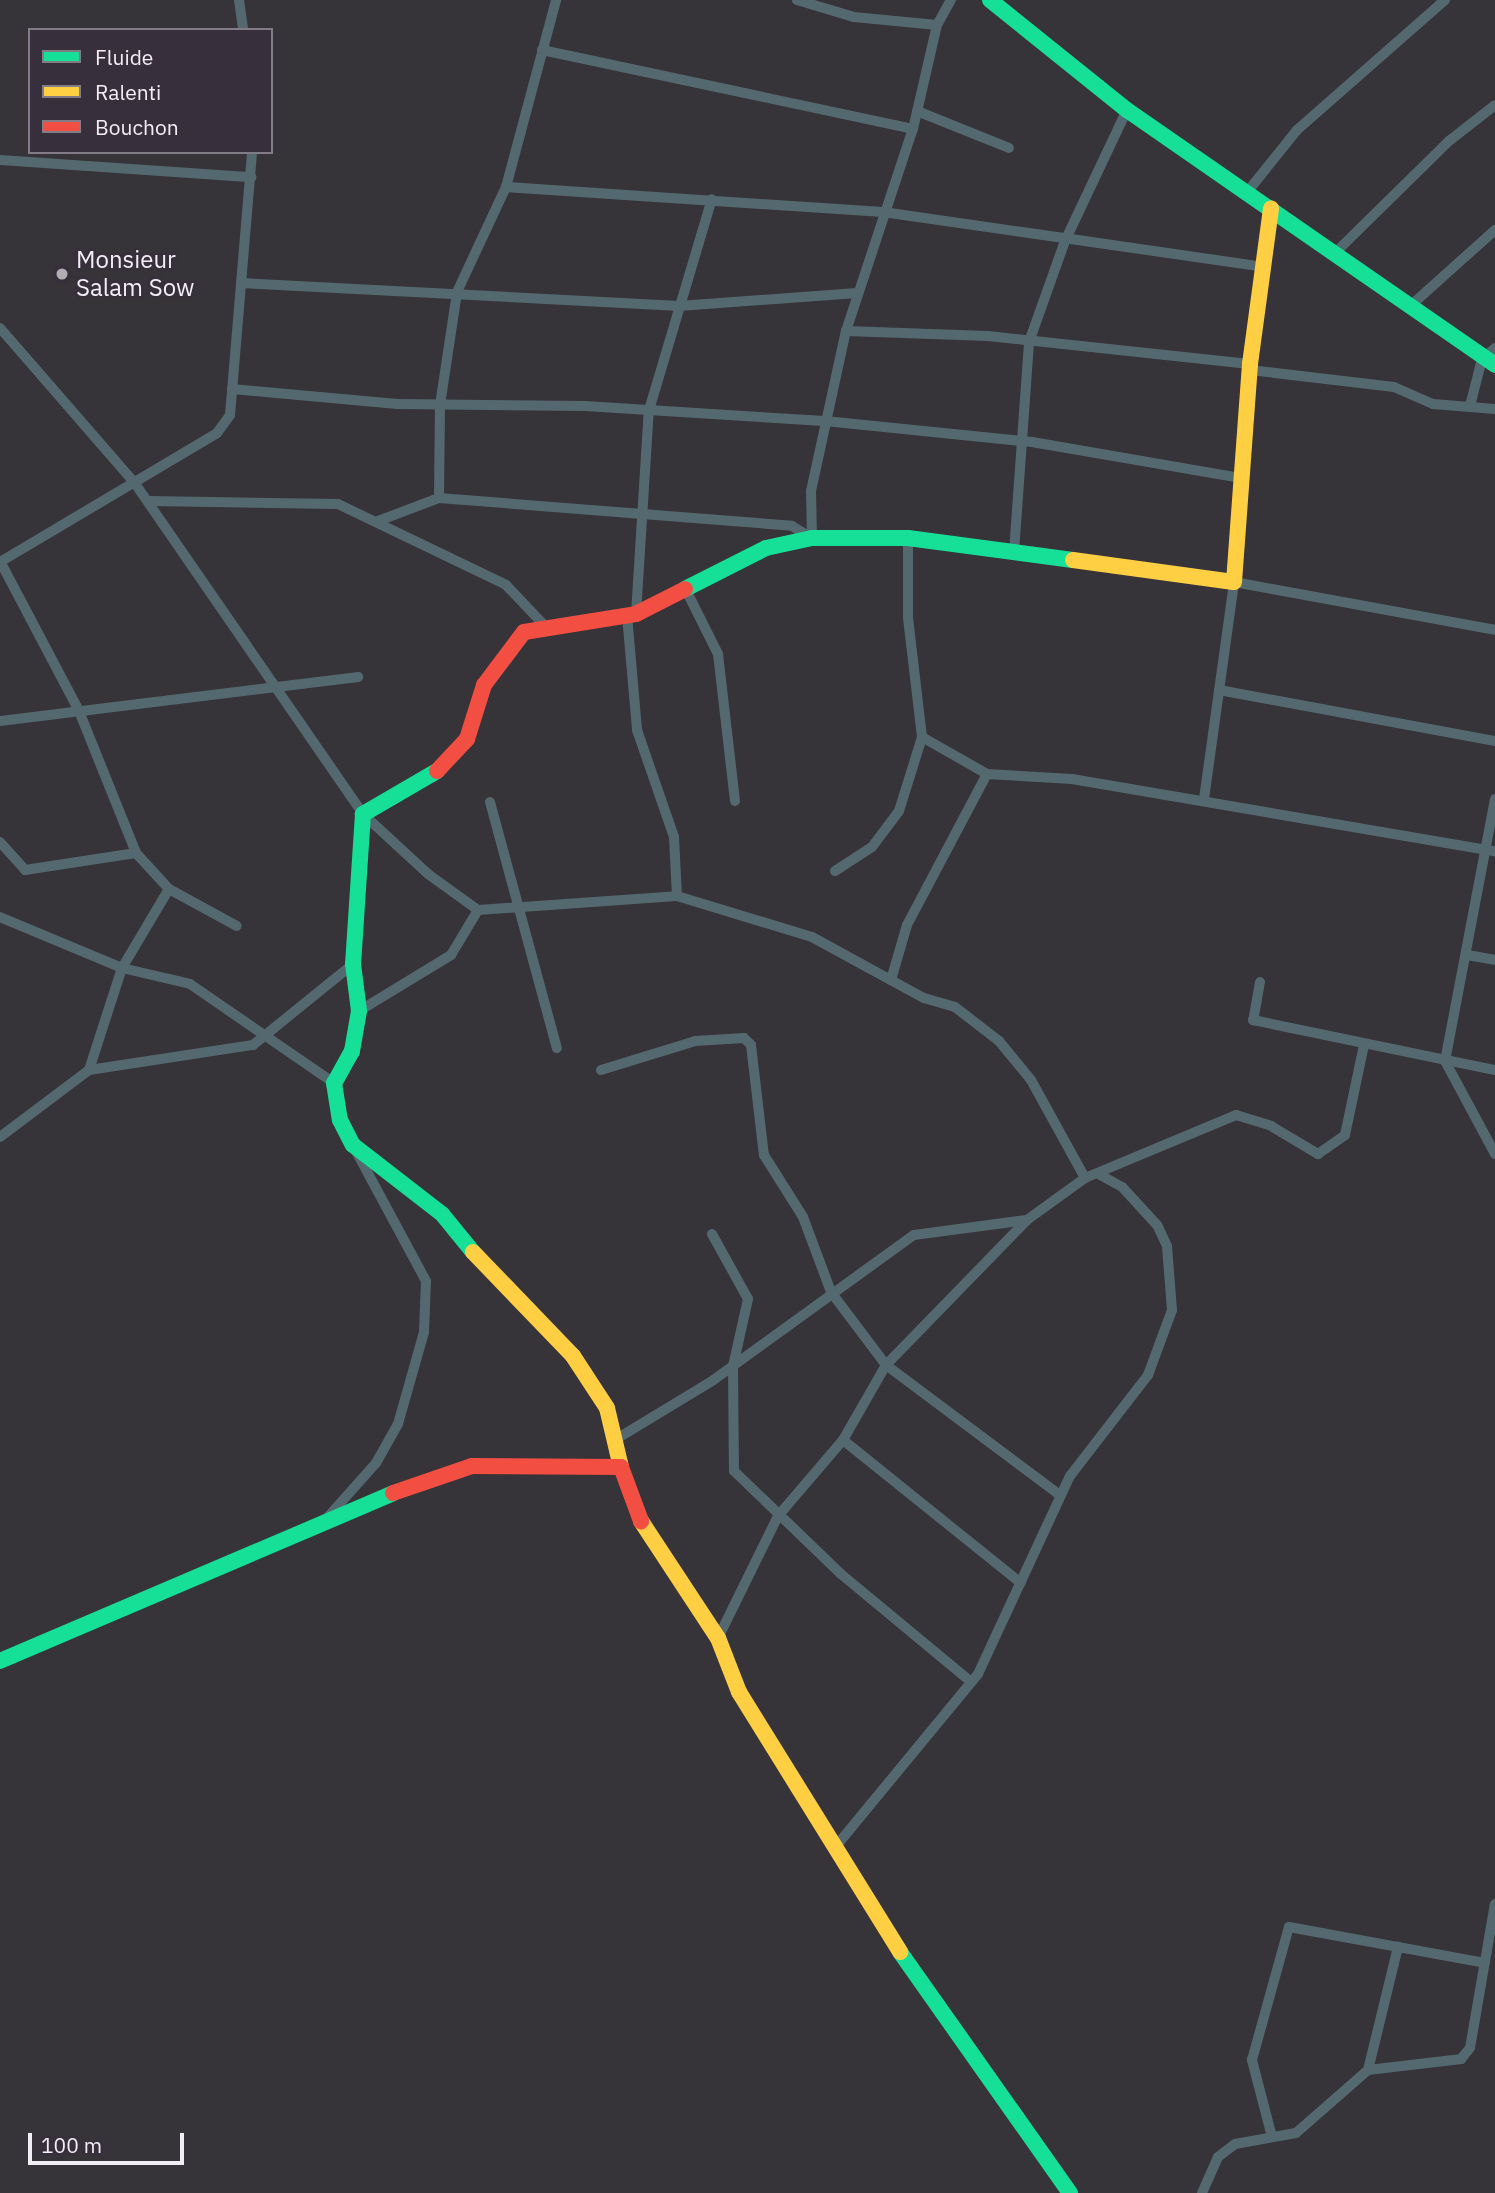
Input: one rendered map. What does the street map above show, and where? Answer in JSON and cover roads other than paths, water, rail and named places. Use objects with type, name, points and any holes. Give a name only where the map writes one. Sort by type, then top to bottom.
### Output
[{"type":"street","points":[[239,0],[243,28]]},
{"type":"street","points":[[439,498],[440,405],[457,292],[506,187],[556,0]]},
{"type":"street","points":[[797,0],[854,17],[937,25]]},
{"type":"street","points":[[812,538],[811,491],[854,293],[913,129],[937,25],[951,0]]},
{"type":"street","points":[[990,0],[1127,110],[1337,251],[1408,307],[1488,362]]},
{"type":"street","points":[[1248,191],[1297,130],[1444,0]]},
{"type":"street","points":[[542,50],[913,129]]},
{"type":"street","points":[[1337,251],[1449,141],[1495,105]]},
{"type":"street","points":[[1014,551],[1029,342],[1065,241],[1127,110]]},
{"type":"street","points":[[917,111],[1009,148]]},
{"type":"street","points":[[237,926],[169,889],[136,853],[79,711],[0,561],[217,433],[230,415],[252,154]]},
{"type":"street","points":[[0,160],[251,177]]},
{"type":"street","points":[[506,187],[883,212],[1065,241],[1260,266]]},
{"type":"street","points":[[677,896],[674,837],[637,730],[632,615],[649,410],[712,199]]},
{"type":"street","points":[[1204,799],[1234,582],[1250,367],[1260,266],[1271,208]]},
{"type":"street","points":[[1408,307],[1495,230]]},
{"type":"street","points":[[242,283],[457,292],[679,306],[854,293]]},
{"type":"street","points":[[0,328],[135,482],[363,814],[478,911],[521,905],[677,896],[812,937],[891,980],[956,1007],[999,1041],[1031,1080],[1086,1178]]},
{"type":"street","points":[[846,331],[1029,342],[1250,367],[1394,387],[1433,404],[1495,409]]},
{"type":"street","points":[[1470,406],[1495,348]]},
{"type":"street","points":[[232,389],[440,405],[649,410],[825,421],[1021,440],[1240,478]]},
{"type":"street","points":[[378,521],[439,498],[638,519],[792,526],[812,538]]},
{"type":"street","points":[[148,501],[338,504],[506,585],[543,624]]},
{"type":"street","points":[[363,814],[450,763],[504,653],[543,624],[632,615],[766,548],[812,538],[908,538],[1014,551],[1234,582],[1495,630]]},
{"type":"street","points":[[835,871],[872,847],[899,811],[922,737],[913,690],[908,538]]},
{"type":"street","points":[[685,588],[718,654],[735,801]]},
{"type":"street","points":[[0,721],[358,677]]},
{"type":"street","points":[[1219,690],[1495,741]]},
{"type":"street","points":[[922,737],[987,774],[1072,779],[1204,799],[1490,850]]},
{"type":"street","points":[[891,980],[907,925],[987,774]]},
{"type":"street","points":[[1495,799],[1490,850],[1445,1061],[1495,1154]]},
{"type":"street","points":[[490,802],[521,905],[557,1048]]},
{"type":"street","points":[[334,1083],[352,1051],[359,1010],[354,964],[363,814]]},
{"type":"street","points":[[0,842],[25,870],[136,853]]},
{"type":"street","points":[[89,1070],[122,968],[169,889]]},
{"type":"street","points":[[359,1010],[452,955],[478,911]]},
{"type":"street","points":[[0,917],[122,968],[190,984],[271,1036],[334,1083],[353,1145],[426,1281],[424,1332],[398,1424],[376,1463],[323,1523]]},
{"type":"street","points":[[1467,955],[1495,960]]},
{"type":"street","points":[[0,1137],[89,1070],[194,1056],[271,1036],[354,964]]},
{"type":"street","points":[[1260,982],[1253,1020],[1495,1070]]},
{"type":"street","points":[[601,1070],[695,1041],[744,1038],[751,1045],[764,1155],[803,1217],[831,1292],[886,1364],[1060,1495]]},
{"type":"street","points":[[718,1638],[778,1516],[843,1440],[886,1364],[1027,1220],[1086,1178],[1236,1115],[1271,1126],[1318,1154],[1345,1135],[1364,1045]]},
{"type":"street","points":[[353,1145],[442,1214],[494,1278],[573,1356],[618,1438],[621,1467],[638,1516],[718,1638],[739,1692],[837,1845],[895,1944],[1070,2193]]},
{"type":"street","points":[[837,1845],[971,1682],[1021,1583],[1060,1495],[1148,1375],[1172,1310],[1167,1246],[1157,1224],[1122,1187],[1099,1174]]},
{"type":"street","points":[[618,1438],[733,1366],[831,1292],[914,1235],[1027,1220]]},
{"type":"street","points":[[712,1234],[748,1299],[733,1366],[734,1471],[778,1516],[971,1682]]},
{"type":"street","points":[[843,1440],[1021,1583]]},
{"type":"street","points":[[0,1661],[435,1475],[472,1466],[621,1467]]},
{"type":"street","points":[[1202,2193],[1218,2157],[1235,2144],[1296,2133],[1368,2070],[1461,2059],[1470,2048],[1495,1904]]},
{"type":"street","points":[[1272,2137],[1252,2060],[1289,1927],[1485,1963]]},
{"type":"street","points":[[1368,2070],[1398,1947]]},
{"type":"place","name":"Monsieur Salam Sow","points":[[62,274]]}]
